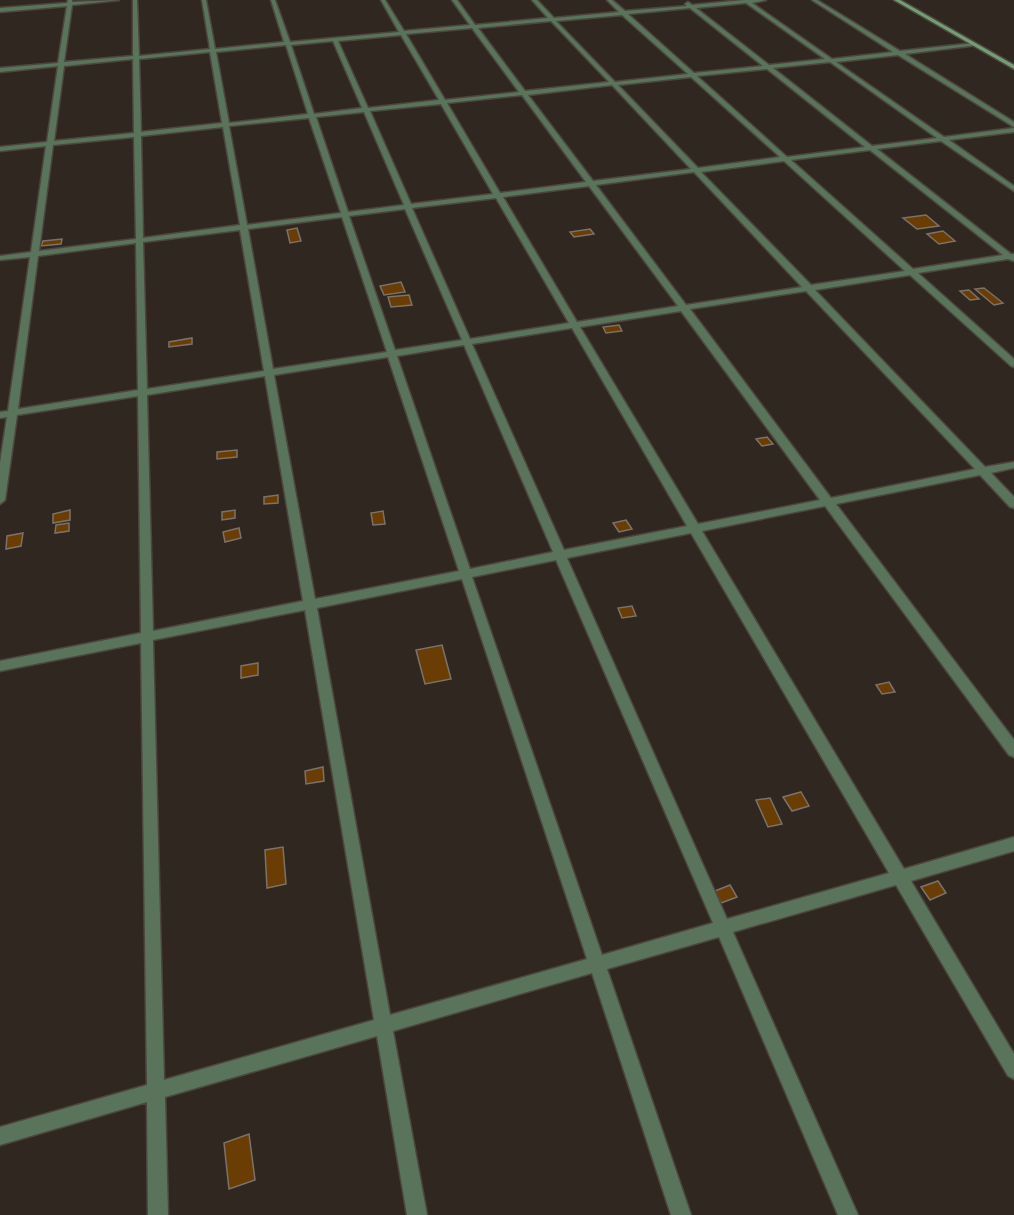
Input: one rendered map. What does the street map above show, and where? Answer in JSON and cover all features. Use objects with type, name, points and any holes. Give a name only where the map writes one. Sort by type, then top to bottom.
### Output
[{"type":"street","points":[[0,10],[69,2],[117,0]]},
{"type":"street","points":[[135,0],[158,1215]]},
{"type":"street","points":[[204,0],[417,1215]]},
{"type":"street","points":[[273,0],[681,1215]]},
{"type":"street","points":[[383,0],[1014,1070]]},
{"type":"street","points":[[454,0],[1014,751]]},
{"type":"street","points":[[534,0],[1014,504]]},
{"type":"street","points":[[609,0],[1014,364]]},
{"type":"street","points":[[683,0],[1012,257]]},
{"type":"street","points":[[0,70],[764,0]]},
{"type":"street","points":[[814,0],[1014,125]]},
{"type":"street","points":[[896,0],[1014,67]]},
{"type":"street","points":[[746,1],[1014,189]]},
{"type":"street","points":[[0,500],[69,2]]},
{"type":"street","points":[[335,39],[848,1215]]},
{"type":"street","points":[[0,148],[975,45]]},
{"type":"street","points":[[0,258],[1014,130]]},
{"type":"street","points":[[0,415],[1012,257]]},
{"type":"street","points":[[0,666],[1014,465]]},
{"type":"street","points":[[0,1136],[1014,844]]},
{"type":"building","points":[[926,215],[939,226],[917,229],[903,218]]},
{"type":"building","points":[[297,228],[301,241],[290,243],[287,230]]},
{"type":"building","points":[[590,229],[594,234],[574,237],[570,232]]},
{"type":"building","points":[[943,231],[955,241],[939,244],[927,234]]},
{"type":"building","points":[[62,239],[61,244],[41,246],[43,241]]},
{"type":"building","points":[[401,282],[405,292],[384,295],[380,286]]},
{"type":"building","points":[[984,288],[1003,303],[994,305],[975,289]]},
{"type":"building","points":[[969,290],[979,299],[970,300],[960,291]]},
{"type":"building","points":[[409,295],[412,305],[391,307],[388,297]]},
{"type":"building","points":[[619,325],[622,331],[606,333],[603,327]]},
{"type":"building","points":[[192,338],[192,344],[169,347],[169,342]]},
{"type":"building","points":[[767,437],[773,444],[762,446],[756,439]]},
{"type":"building","points":[[237,450],[237,457],[217,459],[217,452]]},
{"type":"building","points":[[278,495],[278,503],[264,504],[264,497]]},
{"type":"building","points":[[70,510],[70,520],[53,523],[53,514]]},
{"type":"building","points":[[235,510],[235,518],[222,520],[222,512]]},
{"type":"building","points":[[383,511],[385,524],[373,525],[371,513]]},
{"type":"building","points":[[626,520],[632,529],[619,532],[613,523]]},
{"type":"building","points":[[69,523],[69,531],[55,533],[56,525]]},
{"type":"building","points":[[239,528],[241,538],[225,542],[223,532]]},
{"type":"building","points":[[23,533],[21,546],[6,549],[7,536]]},
{"type":"building","points":[[632,606],[636,616],[622,618],[618,608]]},
{"type":"building","points":[[442,645],[451,679],[425,684],[416,650]]},
{"type":"building","points":[[258,663],[258,675],[241,678],[241,666]]},
{"type":"building","points":[[889,682],[895,692],[882,694],[876,685]]},
{"type":"building","points":[[323,767],[324,781],[306,784],[305,771]]},
{"type":"building","points":[[801,792],[809,806],[792,811],[783,797]]},
{"type":"building","points":[[770,798],[782,824],[768,827],[756,800]]},
{"type":"building","points":[[283,847],[286,884],[267,888],[265,850]]},
{"type":"building","points":[[938,881],[946,893],[930,900],[921,887]]},
{"type":"building","points":[[730,885],[737,897],[721,903],[715,891]]},
{"type":"building","points":[[249,1134],[255,1180],[229,1189],[224,1143]]}]
